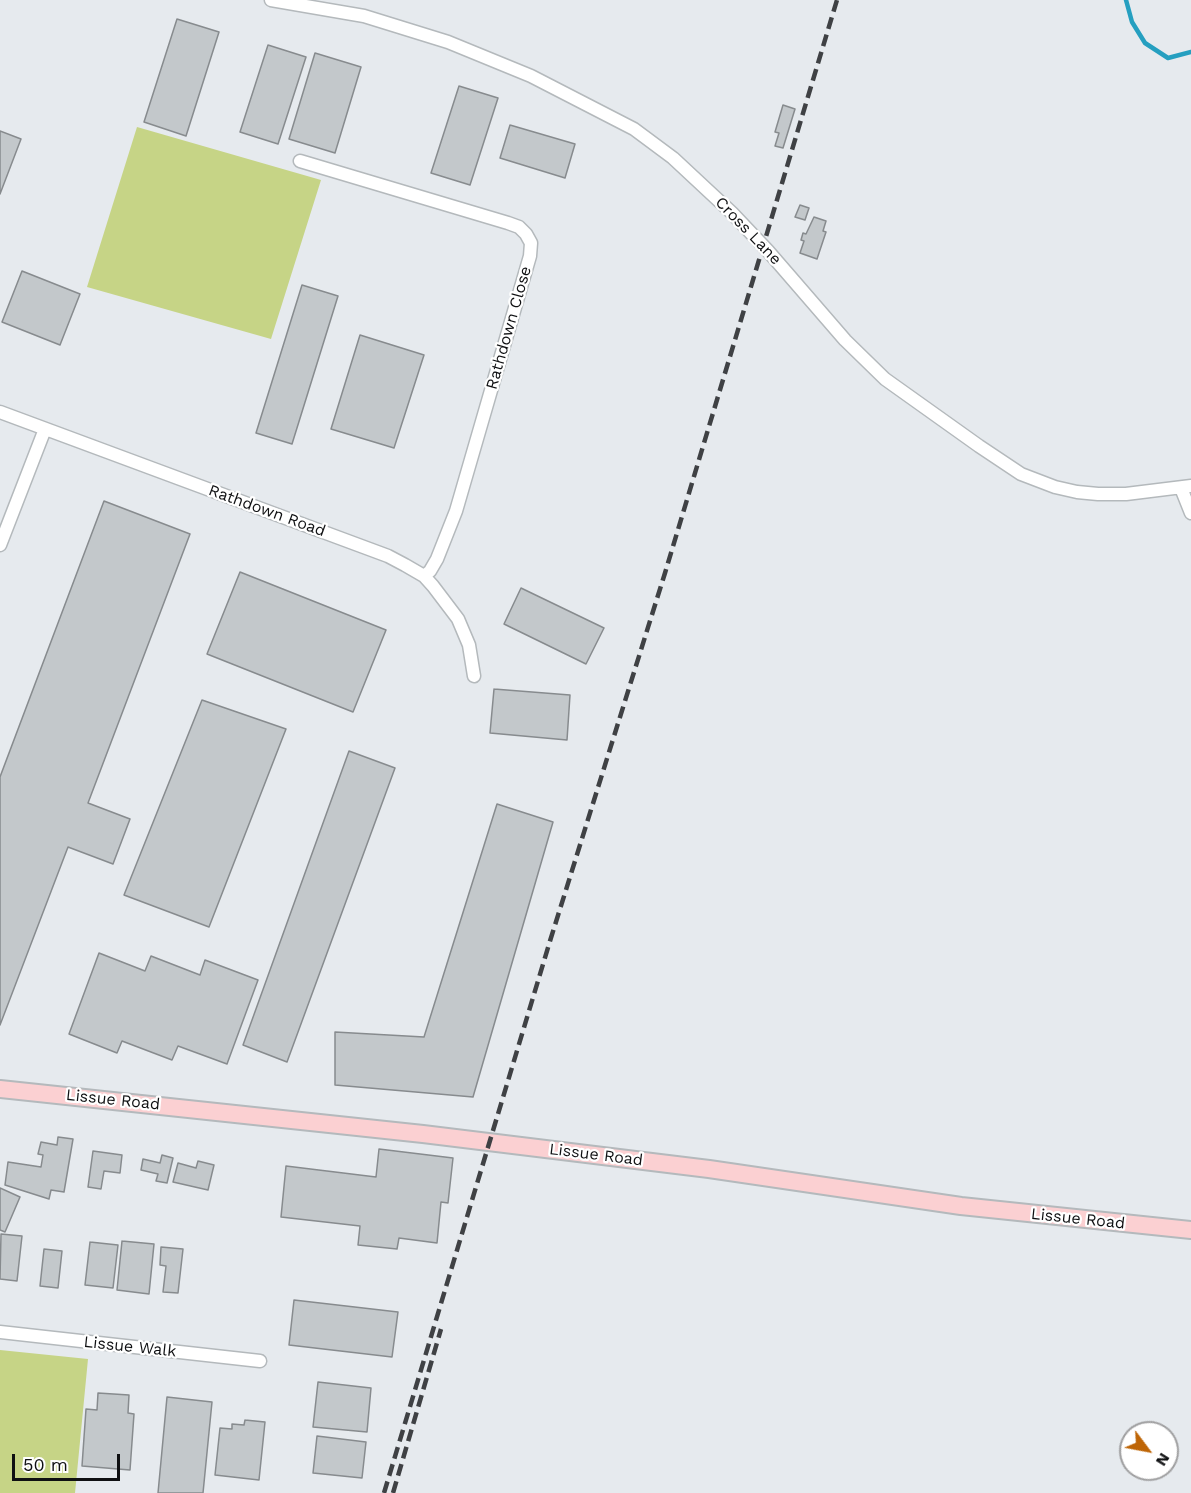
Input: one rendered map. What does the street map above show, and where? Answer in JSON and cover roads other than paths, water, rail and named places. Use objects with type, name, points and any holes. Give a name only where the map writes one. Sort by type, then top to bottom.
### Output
[{"type":"street","name":"Cross Lane","points":[[271,0],[364,16],[448,42],[531,76],[634,129],[673,158],[732,213],[845,340],[885,379],[1022,474],[1055,487],[1077,492],[1126,494],[1186,487]]},
{"type":"street","name":"Rathdown Close","points":[[300,161],[508,223],[519,227],[531,243],[530,256],[456,511],[437,559],[424,576]]},
{"type":"street","name":"Rathdown Road","points":[[0,412],[388,556],[424,576],[458,620],[469,645],[474,676]]},
{"type":"street","points":[[0,545],[45,429]]},
{"type":"street","points":[[1186,487],[1191,513]]},
{"type":"street","name":"Lissue Road","points":[[0,1089],[423,1134],[709,1169],[961,1206],[1191,1230]]},
{"type":"street","name":"Lissue Walk","points":[[0,1332],[260,1361]]},
{"type":"waterway","points":[[1126,0],[1132,22],[1145,43],[1168,58],[1191,52]]},
{"type":"railway","points":[[384,1493],[837,0]]},
{"type":"railway","points":[[393,1493],[441,1329]]}]
